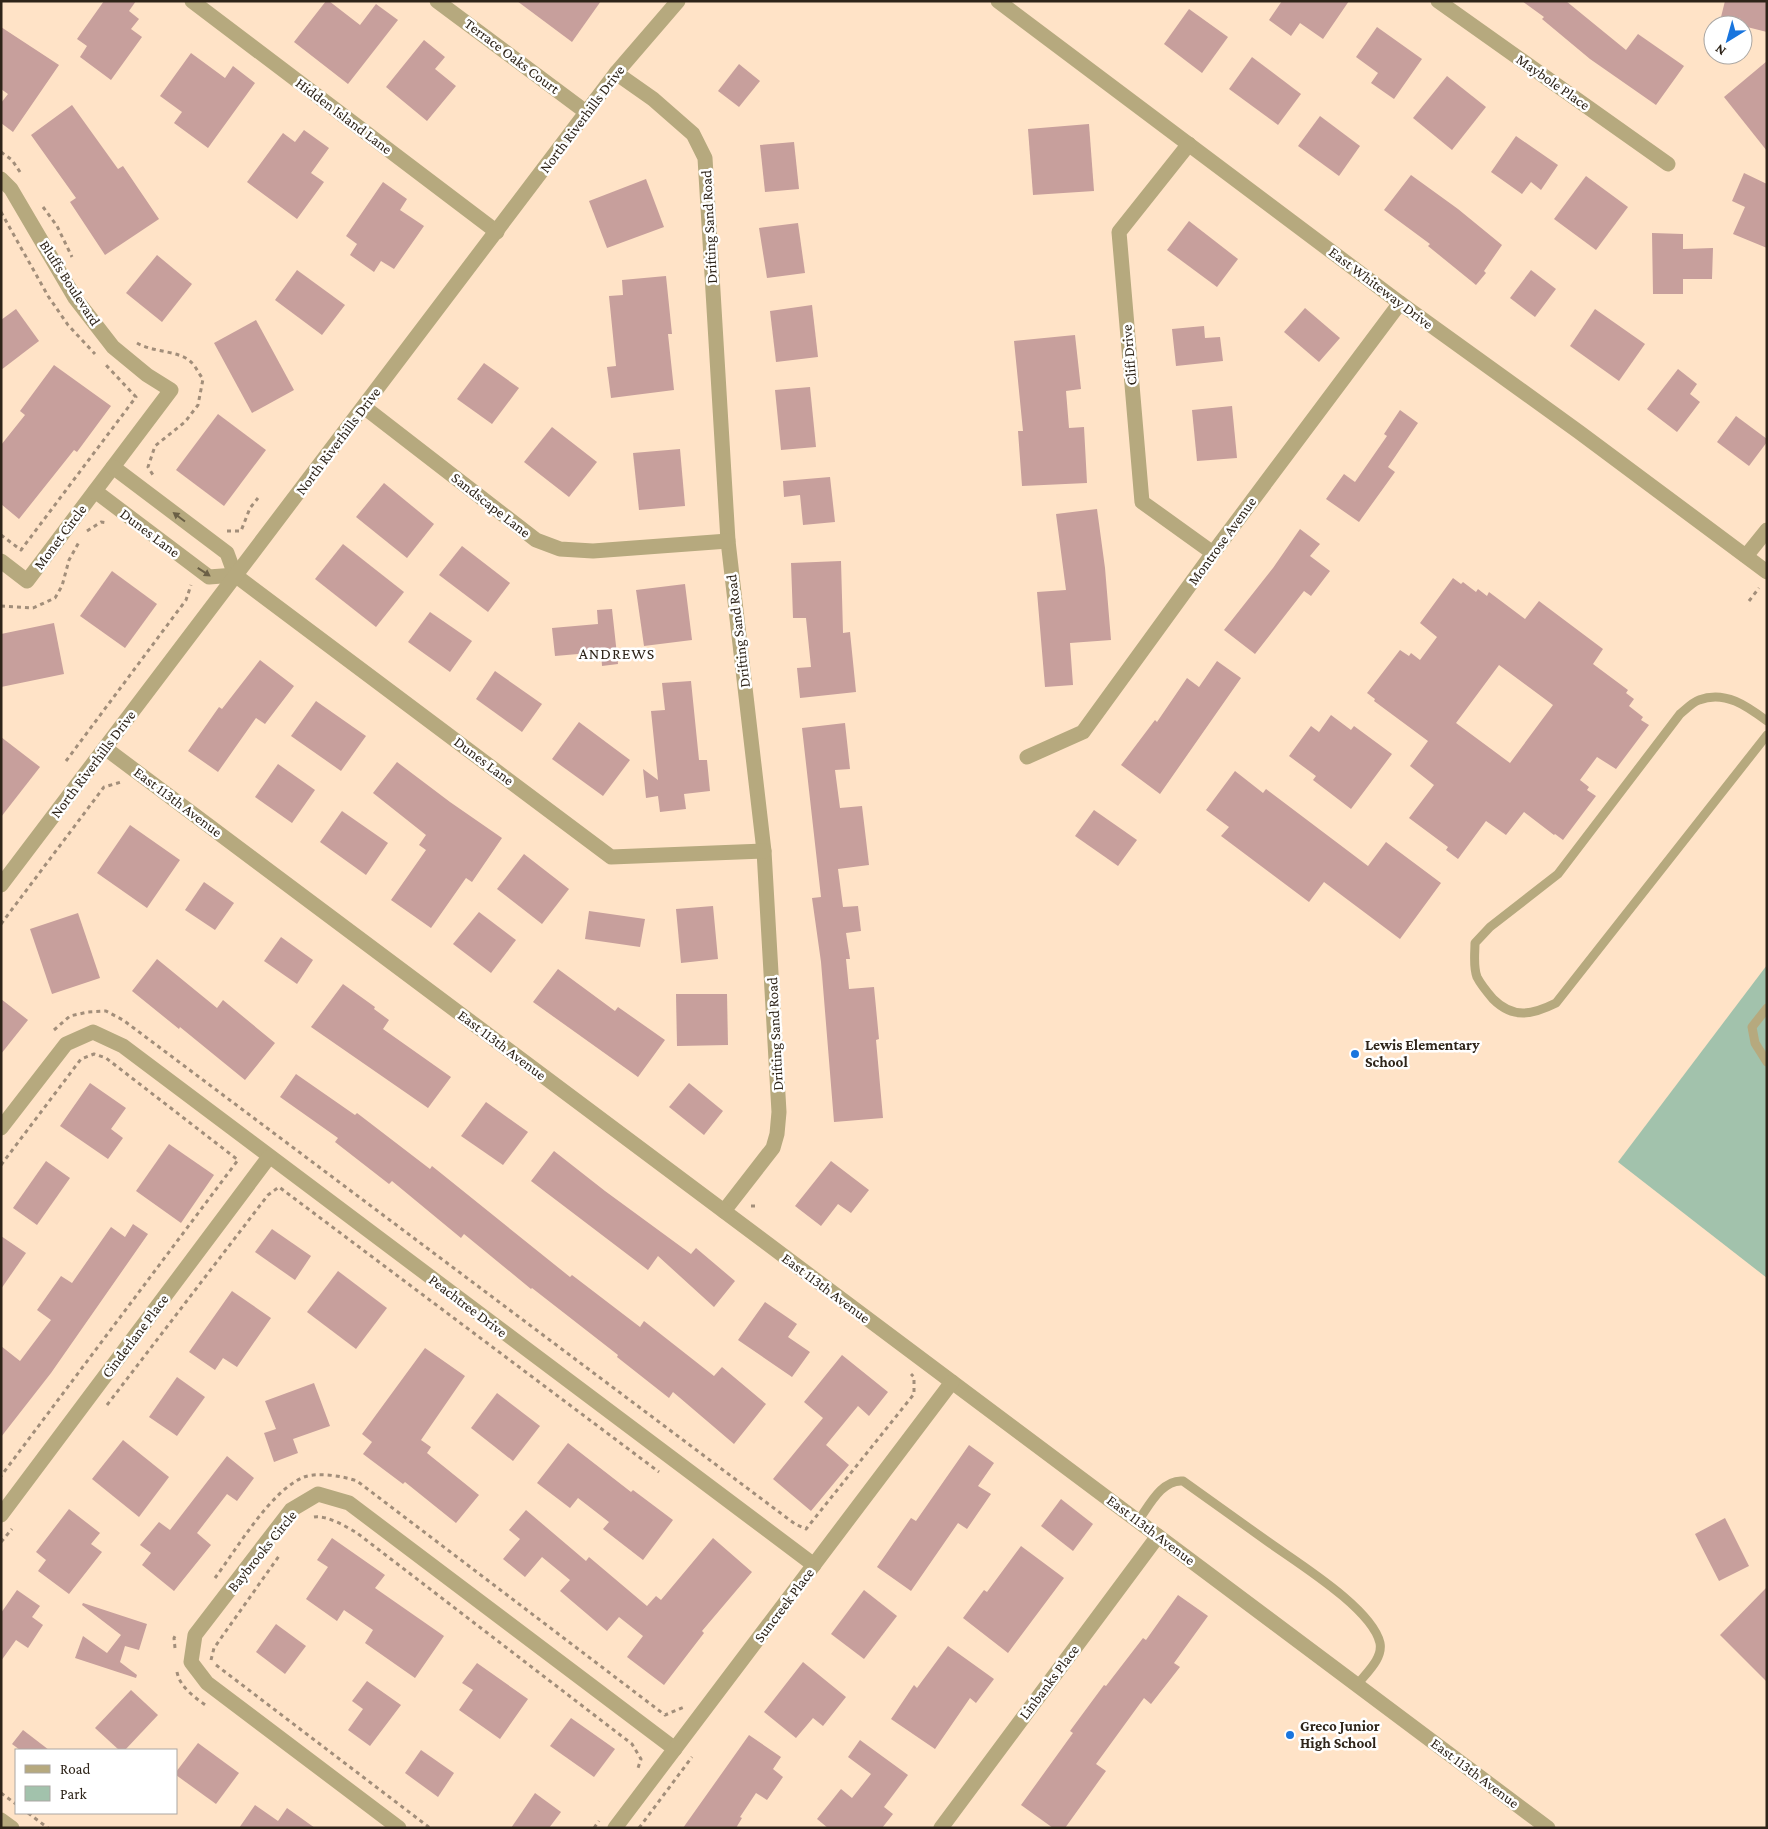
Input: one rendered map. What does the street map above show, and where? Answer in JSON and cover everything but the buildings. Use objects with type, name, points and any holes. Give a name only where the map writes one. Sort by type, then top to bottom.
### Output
[{"type":"street","name":"Hidden Island Lane","points":[[192,1],[496,232]]},
{"type":"street","name":"Terrace Oaks Court","points":[[437,1],[586,112]]},
{"type":"street","name":"North Riverhills Drive","points":[[2,883],[586,112],[616,73],[678,1]]},
{"type":"street","name":"East Whiteway Drive","points":[[998,1],[1400,303],[1580,432],[1767,572]]},
{"type":"street","name":"Maybole Place","points":[[1438,1],[1668,164]]},
{"type":"street","name":"Drifting Sand Road","points":[[616,73],[653,99],[693,134],[705,158],[728,541],[764,851],[779,1112],[777,1134],[773,1148],[724,1211]]},
{"type":"street","name":"Cliff Drive","points":[[1189,144],[1119,232],[1142,502],[1214,553]]},
{"type":"street","name":"Bluffs Boulevard","points":[[1,179],[11,188],[76,298],[113,347],[147,376],[171,390],[113,467]]},
{"type":"street","name":"Montrose Avenue","points":[[1027,757],[1083,732],[1400,303]]},
{"type":"street","name":"Sandscape Lane","points":[[364,407],[536,540],[560,549],[593,551],[728,541]]},
{"type":"street","name":"Monet Circle","points":[[1,561],[27,581],[113,467]]},
{"type":"street","name":"Dunes Lane","points":[[113,467],[227,553],[235,575],[611,856],[764,851]]},
{"type":"street","name":"Dunes Lane","points":[[95,491],[209,577],[235,575]]},
{"type":"street","points":[[1746,556],[1767,530]]},
{"type":"street","name":"East 113th Avenue","points":[[105,748],[1548,1828]]},
{"type":"street","name":"Peachtree Drive","points":[[1,1128],[66,1044],[93,1032],[123,1046],[814,1565]]},
{"type":"street","name":"Cinderlane Place","points":[[1,1515],[269,1157]]},
{"type":"street","name":"Suncreek Place","points":[[614,1828],[952,1382]]},
{"type":"street","name":"Baybrooks Circle","points":[[399,1828],[207,1683],[191,1662],[195,1635],[290,1510],[318,1494],[349,1503],[675,1749]]},
{"type":"street","name":"Linbanks Place","points":[[941,1828],[1158,1536]]},
{"type":"street","points":[[1,1820],[12,1828]]},
{"type":"lane","points":[[1767,721],[1744,703],[1717,695],[1698,700],[1680,714],[1558,874],[1490,927],[1475,942],[1474,960],[1477,976],[1486,991],[1508,1012],[1522,1013],[1542,1010],[1556,1003],[1767,735]]},
{"type":"lane","points":[[1767,1008],[1752,1027],[1755,1043],[1767,1062]]},
{"type":"lane","points":[[1138,1521],[1158,1493],[1175,1480],[1183,1481],[1336,1590],[1367,1619],[1376,1632],[1380,1644],[1377,1660],[1357,1685]]},
{"type":"path","points":[[1,212],[48,296],[68,325],[136,397],[21,550],[1,535]]},
{"type":"path","points":[[84,533],[101,522],[114,524]]},
{"type":"path","points":[[1,606],[33,608],[55,598],[62,586],[69,560],[80,540]]},
{"type":"path","points":[[66,761],[186,600],[192,588],[191,582]]},
{"type":"path","points":[[1749,601],[1759,588]]},
{"type":"path","points":[[1,924],[104,787],[120,782],[124,784]]},
{"type":"path","points":[[51,1033],[70,1016],[88,1012],[106,1011],[123,1020],[795,1524],[806,1529],[914,1394],[914,1377],[908,1371]]},
{"type":"path","points":[[1,1166],[81,1059],[94,1054],[106,1058],[238,1160],[1,1476]]},
{"type":"path","points":[[104,1408],[268,1195],[279,1187],[661,1473]]},
{"type":"path","points":[[751,1206],[758,1206]]},
{"type":"path","points":[[212,1582],[262,1514],[284,1489],[305,1476],[338,1475],[357,1481],[665,1716],[683,1708],[688,1700]]},
{"type":"path","points":[[306,1518],[319,1516],[356,1533],[632,1744],[641,1759],[636,1773]]},
{"type":"path","points":[[1,1542],[13,1527]]},
{"type":"path","points":[[283,1550],[214,1648],[211,1660],[222,1671],[430,1828]]},
{"type":"path","points":[[175,1656],[174,1638],[182,1626]]},
{"type":"path","points":[[176,1664],[178,1679],[189,1693],[212,1710]]},
{"type":"path","points":[[639,1828],[693,1756]]},
{"type":"path","points":[[1,1793],[15,1803]]},
{"type":"path","points":[[29,1814],[48,1828]]},
{"type":"path","points":[[594,1828],[600,1820]]},
{"type":"green space","points":[[1767,965],[1767,1278],[1618,1162]]},
{"type":"place","name":"Lewis Elementary School","points":[[1355,1054]]},
{"type":"place","name":"Greco Junior High School","points":[[1290,1735]]},
{"type":"district","name":"ANDREWS","points":[[617,653]]}]
